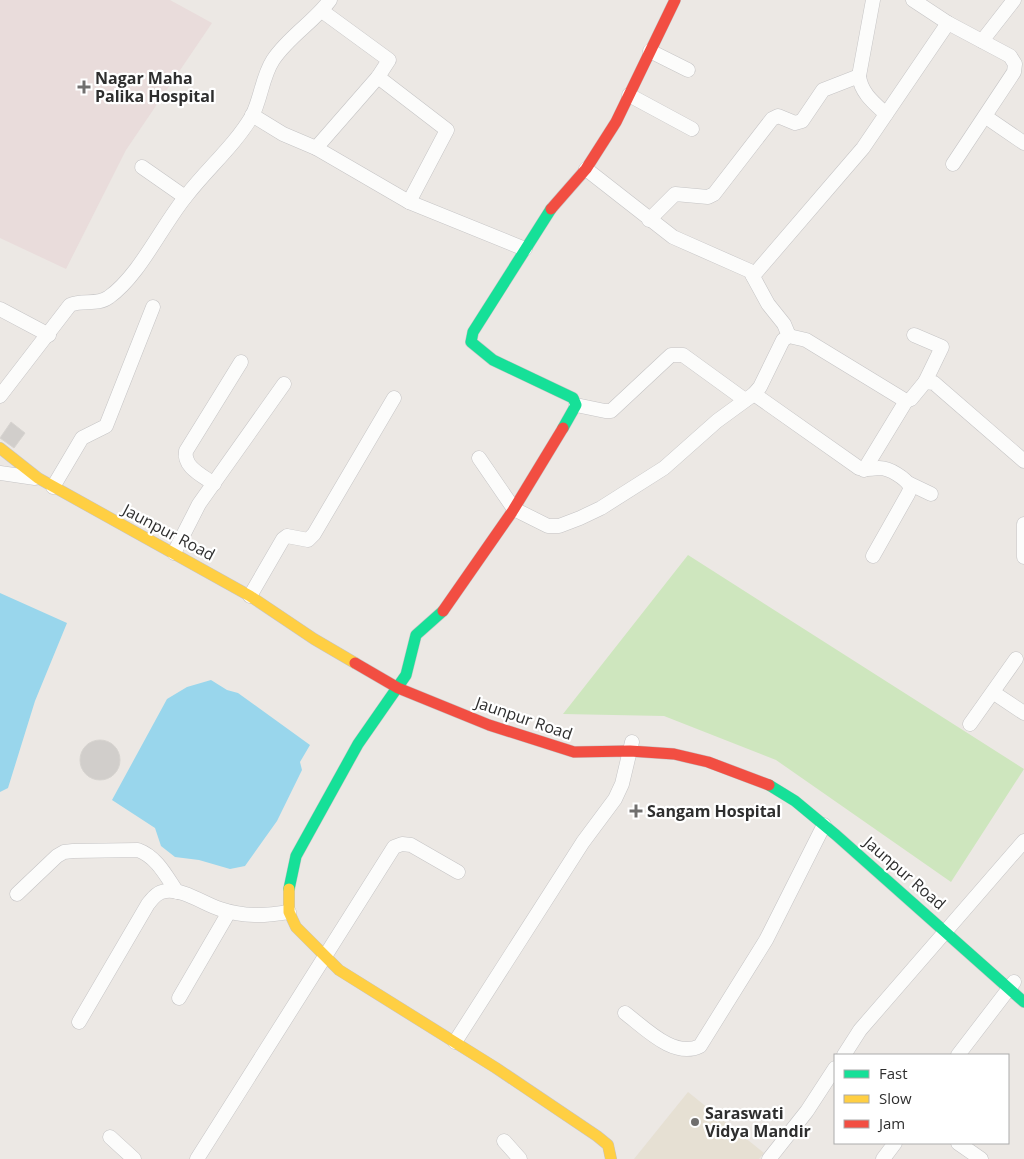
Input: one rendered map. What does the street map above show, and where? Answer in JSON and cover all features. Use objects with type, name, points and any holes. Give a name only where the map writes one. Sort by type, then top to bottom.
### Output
[{"type":"street","points":[[0,396],[49,335],[70,305],[82,301],[103,301],[123,286],[186,196],[252,115],[272,62],[298,31],[322,11],[330,0]]},
{"type":"street","points":[[675,0],[616,122],[586,169],[551,208],[473,332],[471,342],[477,350],[491,359],[566,393],[573,398],[576,404],[605,412],[611,411],[671,355],[683,355],[864,470],[886,469],[908,483],[931,494]]},
{"type":"street","points":[[873,0],[859,76],[860,85],[865,93],[886,114]]},
{"type":"street","points":[[913,0],[948,22],[1010,56],[1015,64],[1014,72],[986,117],[953,164]]},
{"type":"street","points":[[982,41],[1014,0]]},
{"type":"street","points":[[316,148],[389,64],[388,57],[322,11]]},
{"type":"street","points":[[753,276],[863,148],[948,22]]},
{"type":"street","points":[[650,51],[688,70]]},
{"type":"street","points":[[649,220],[675,194],[708,197],[714,194],[772,119],[778,116],[795,123],[802,122],[823,90],[859,76]]},
{"type":"street","points":[[378,77],[447,130],[409,202]]},
{"type":"street","points":[[629,95],[692,129]]},
{"type":"street","points":[[252,115],[284,134],[316,148],[409,202],[525,250]]},
{"type":"street","points":[[986,117],[1024,143]]},
{"type":"street","points":[[142,166],[186,196]]},
{"type":"street","points":[[586,169],[649,220],[679,241],[745,268],[753,276],[760,291],[784,324],[789,336]]},
{"type":"street","points":[[53,487],[82,438],[106,426],[154,307]]},
{"type":"street","points":[[0,310],[49,335]]},
{"type":"street","points":[[864,470],[906,401],[916,394],[924,382],[942,347],[914,335]]},
{"type":"street","points":[[479,458],[514,508],[548,526],[559,526],[601,508],[664,468],[717,420],[760,387],[783,340],[789,336],[806,340],[906,401]]},
{"type":"street","points":[[214,484],[188,464],[185,458],[186,451],[241,362]]},
{"type":"street","points":[[924,382],[929,381],[940,387],[1024,461]]},
{"type":"street","points":[[174,553],[191,518],[284,384]]},
{"type":"street","points":[[250,596],[283,539],[287,536],[308,540],[314,534],[394,398]]},
{"type":"street","points":[[576,404],[514,508],[448,606],[438,618],[423,627],[416,635],[410,665],[398,688],[358,744],[296,856],[287,896],[289,912],[296,927],[339,970],[455,1042],[597,1136],[608,1146],[611,1159]]},
{"type":"street","name":"Jaunpur Road","points":[[0,448],[38,478],[250,596],[314,639],[398,688],[489,725],[580,752],[631,746],[690,757],[744,775],[787,796],[948,926]]},
{"type":"street","points":[[0,473],[38,478]]},
{"type":"street","points":[[873,556],[908,494],[911,487],[908,483]]},
{"type":"street","points":[[1024,524],[1024,557]]},
{"type":"street","points":[[970,724],[994,693],[1016,659]]},
{"type":"street","points":[[994,693],[1024,713]]},
{"type":"street","points":[[554,744],[571,740]]},
{"type":"street","points":[[587,740],[631,746],[687,745],[734,759]]},
{"type":"street","points":[[455,1042],[555,889],[583,842],[615,799],[622,784],[631,746]]},
{"type":"street","points":[[757,768],[805,793]]},
{"type":"street","points":[[625,1013],[668,1044],[681,1050],[692,1050],[700,1046],[766,940],[824,825]]},
{"type":"street","points":[[845,1054],[860,1030],[948,926],[1024,841]]},
{"type":"street","points":[[197,1159],[324,955],[394,847],[402,844],[410,846],[458,872]]},
{"type":"street","points":[[17,894],[57,856],[64,852],[138,850],[147,853],[156,860],[177,892]]},
{"type":"street","points":[[902,878],[948,926],[1019,986],[1024,1002]]},
{"type":"street","points":[[79,1022],[148,904],[157,893],[166,890],[177,892],[229,912],[263,916],[289,912]]},
{"type":"street","points":[[179,998],[229,912]]},
{"type":"street","points":[[959,1054],[1019,986]]},
{"type":"street","points":[[769,1159],[807,1111],[834,1070]]},
{"type":"street","points":[[110,1137],[134,1159]]},
{"type":"street","points":[[504,1141],[520,1159]]},
{"type":"street","points":[[883,1159],[894,1144]]},
{"type":"street","points":[[959,1144],[981,1159]]},
{"type":"shaded area","name":"Nagar Maha Palika Hospital","points":[[0,0],[170,0],[212,23],[126,150],[66,269],[0,238]]},
{"type":"shaded area","name":"Saraswati Vidya Mandir","points":[[688,1092],[764,1153],[759,1159],[634,1159]]},
{"type":"green space","points":[[688,555],[1024,769],[951,882],[776,760],[664,716],[563,714]]},
{"type":"water","points":[[0,593],[67,623],[35,701],[8,788],[0,792]]},
{"type":"water","points":[[211,680],[227,690],[238,693],[310,745],[300,762],[302,770],[277,821],[245,866],[230,869],[199,860],[175,857],[161,846],[155,828],[112,800],[167,699],[187,687]]},
{"type":"building","points":[[11,422],[25,433],[14,448],[0,438]]},
{"type":"building","points":[[104,740],[111,743],[117,749],[120,760],[119,768],[111,777],[104,780],[96,780],[89,777],[81,768],[80,756],[83,749],[92,741]]},
{"type":"traffic: fast","points":[[551,209],[473,332],[471,342],[493,360],[573,398],[576,405],[563,428]]},
{"type":"traffic: fast","points":[[289,889],[296,856],[358,744],[406,675],[416,635],[443,611]]},
{"type":"traffic: fast","points":[[769,785],[795,801],[836,835],[1024,1002]]},
{"type":"traffic: slow","points":[[0,448],[38,478],[250,596],[314,639],[355,663]]},
{"type":"traffic: slow","points":[[289,889],[289,912],[296,927],[339,970],[496,1068],[597,1136],[608,1145],[611,1159]]},
{"type":"traffic: jam","points":[[551,209],[586,169],[616,122],[675,0]]},
{"type":"traffic: jam","points":[[443,611],[512,512],[563,428]]},
{"type":"traffic: jam","points":[[355,663],[398,688],[489,725],[574,752],[630,751],[674,754],[708,762],[769,785]]},
{"type":"place","name":"Nagar Maha Palika Hospital","points":[[84,87]]},
{"type":"place","name":"Sangam Hospital","points":[[636,811]]},
{"type":"place","name":"Saraswati Vidya Mandir","points":[[695,1122]]}]
